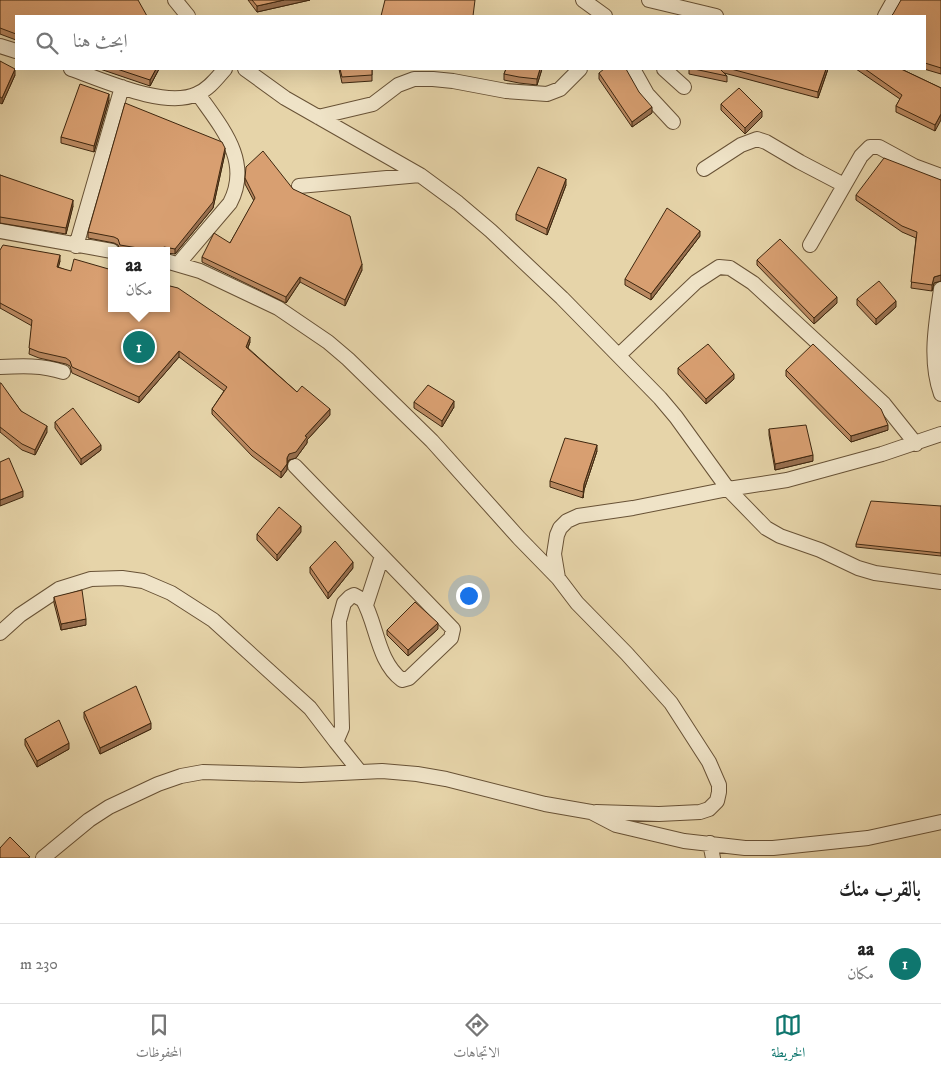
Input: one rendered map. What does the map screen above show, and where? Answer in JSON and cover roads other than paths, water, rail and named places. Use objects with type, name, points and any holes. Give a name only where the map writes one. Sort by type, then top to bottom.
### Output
[{"type":"street","points":[[175,0],[187,15]]},
{"type":"street","points":[[582,0],[604,15]]},
{"type":"street","points":[[649,0],[712,15]]},
{"type":"street","points":[[886,15],[894,0]]},
{"type":"street","points":[[0,46],[15,51]]},
{"type":"street","points":[[74,70],[122,87],[171,99],[198,94],[225,70]]},
{"type":"street","points":[[246,70],[285,98],[318,118],[420,175],[458,203],[491,231],[619,355],[676,417],[728,489],[766,528],[780,536],[812,546],[850,565],[870,572],[941,582]]},
{"type":"street","points":[[318,118],[373,104],[398,85],[414,79],[433,78],[514,92],[547,94],[560,89],[579,70]]},
{"type":"street","points":[[634,70],[652,101],[673,122]]},
{"type":"street","points":[[665,70],[684,87]]},
{"type":"street","points":[[76,246],[122,87]]},
{"type":"street","points":[[43,858],[81,826],[109,807],[136,793],[181,776],[203,772],[301,775],[382,771],[417,774],[446,779],[545,804],[591,812],[658,814],[700,812],[709,809],[716,801],[719,792],[719,785],[709,762],[672,704],[577,603],[558,578],[519,538],[432,441],[341,353],[305,325],[278,308],[219,279],[172,263],[230,203],[236,192],[238,182],[236,158],[231,145],[224,131],[198,94]]},
{"type":"street","points":[[704,169],[741,145],[757,139],[766,142],[844,185]]},
{"type":"street","points":[[810,246],[865,151],[873,146],[914,166],[941,176]]},
{"type":"street","points":[[299,186],[420,175]]},
{"type":"street","points":[[0,231],[108,250]]},
{"type":"street","points":[[619,355],[696,282],[720,267],[730,268],[754,283],[869,389],[894,414],[916,444]]},
{"type":"street","points":[[941,289],[936,321],[934,359],[936,380],[941,394]]},
{"type":"street","points":[[0,367],[41,367],[63,372]]},
{"type":"street","points":[[558,578],[554,554],[555,543],[560,528],[567,521],[578,516],[658,504],[728,489],[787,480],[916,444],[941,434]]},
{"type":"street","points":[[295,466],[453,629],[453,634],[447,643],[409,678],[402,680],[391,666],[378,643],[363,600],[354,595],[350,597],[344,603],[339,620],[342,724],[341,732],[336,742]]},
{"type":"street","points":[[366,605],[382,556]]},
{"type":"street","points":[[0,633],[20,615],[59,589],[91,579],[122,578],[142,581],[171,593],[213,620],[310,708],[360,772]]},
{"type":"street","points":[[591,812],[616,825],[684,841],[745,848],[773,848],[868,838],[941,822]]},
{"type":"street","points":[[710,843],[714,858]]},
{"type":"place","name":"aa","points":[[139,347]]}]
